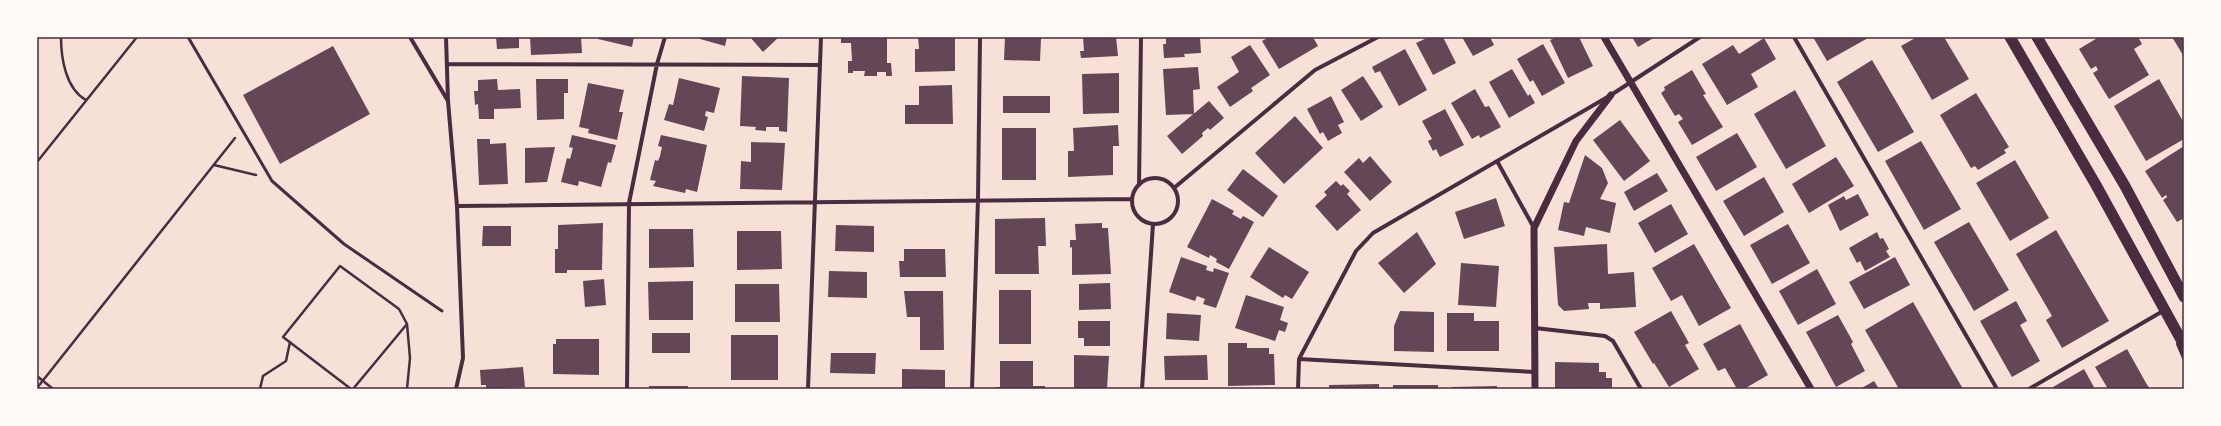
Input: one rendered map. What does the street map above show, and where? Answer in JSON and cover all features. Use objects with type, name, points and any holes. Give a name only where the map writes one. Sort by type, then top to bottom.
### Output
[{"type":"highway","points":[[2010,37],[2096,185],[2184,345]]},
{"type":"highway","points":[[2037,37],[2125,186],[2183,295]]},
{"type":"street","points":[[410,37],[448,101]]},
{"type":"street","points":[[446,37],[448,101],[457,206],[463,358],[456,389]]},
{"type":"street","points":[[627,389],[629,203],[657,64],[665,37]]},
{"type":"street","points":[[808,389],[821,37]]},
{"type":"street","points":[[972,389],[978,200],[980,37]]},
{"type":"street","points":[[1140,185],[1154,178],[1169,182],[1174,188],[1178,196],[1176,210],[1167,221],[1154,224],[1140,219],[1133,207],[1132,199],[1140,185],[1141,37]]},
{"type":"street","points":[[1174,188],[1315,70],[1378,37]]},
{"type":"street","points":[[1604,37],[1811,389]]},
{"type":"street","points":[[1298,389],[1299,359],[1356,251],[1373,232],[1611,95],[1700,37]]},
{"type":"street","points":[[1794,37],[1997,389]]},
{"type":"street","points":[[447,64],[820,65]]},
{"type":"street","points":[[1535,389],[1534,228],[1576,141],[1611,95]]},
{"type":"street","points":[[1497,161],[1534,228]]},
{"type":"street","points":[[457,206],[629,203],[1132,199]]},
{"type":"street","points":[[1142,389],[1154,224]]},
{"type":"street","points":[[2029,389],[2164,311],[2184,358]]},
{"type":"street","points":[[1535,328],[1606,336],[1613,341],[1640,389]]},
{"type":"street","points":[[1299,359],[1535,372]]},
{"type":"lane","points":[[188,37],[272,181],[344,244],[442,311]]},
{"type":"path","points":[[61,37],[69,82],[78,96],[86,100]]},
{"type":"path","points":[[37,162],[137,37]]},
{"type":"path","points":[[37,388],[242,130]]},
{"type":"path","points":[[214,165],[248,173],[272,181]]},
{"type":"path","points":[[406,324],[354,388],[283,337],[340,266],[399,309],[406,324],[410,358],[407,389]]},
{"type":"path","points":[[260,389],[263,376],[286,361],[290,342]]},
{"type":"path","points":[[37,376],[53,389]]},
{"type":"building","points":[[496,37],[519,37],[519,48],[497,49]]},
{"type":"building","points":[[530,37],[581,37],[582,53],[531,55]]},
{"type":"building","points":[[598,37],[634,37],[632,47],[598,39]]},
{"type":"building","points":[[693,37],[727,37],[725,46]]},
{"type":"building","points":[[750,37],[779,37],[763,52]]},
{"type":"building","points":[[841,37],[887,37],[887,63],[891,63],[892,76],[886,76],[886,72],[877,72],[877,76],[864,76],[865,71],[853,71],[853,73],[848,73],[848,61],[852,61],[851,43],[841,43]]},
{"type":"building","points":[[918,37],[955,37],[955,71],[915,72],[915,49],[919,49]]},
{"type":"building","points":[[1005,37],[1044,37],[1041,39],[1040,61],[1004,60]]},
{"type":"building","points":[[1083,37],[1116,37],[1118,56],[1081,58],[1080,51],[1084,51]]},
{"type":"building","points":[[1166,37],[1200,37],[1201,53],[1184,54],[1185,57],[1164,58],[1163,44],[1166,44]]},
{"type":"building","points":[[1269,37],[1313,37],[1318,46],[1279,69],[1262,41]]},
{"type":"building","points":[[1429,37],[1443,37],[1456,63],[1433,75],[1416,43]]},
{"type":"building","points":[[1462,37],[1490,37],[1494,45],[1473,56]]},
{"type":"building","points":[[1557,37],[1579,37],[1593,66],[1568,78],[1550,40]]},
{"type":"building","points":[[1632,37],[1655,37],[1638,47]]},
{"type":"building","points":[[1813,37],[1867,37],[1868,38],[1827,61]]},
{"type":"building","points":[[1917,37],[1944,37],[1969,79],[1932,100],[1901,46]]},
{"type":"building","points":[[2099,37],[2138,37],[2142,44],[2134,49],[2149,75],[2109,99],[2093,73],[2098,70],[2096,66],[2091,69],[2079,49]]},
{"type":"building","points":[[2172,37],[2184,37],[2183,55]]},
{"type":"building","points":[[1764,38],[1776,59],[1751,74],[1758,87],[1727,105],[1702,64],[1733,45],[1739,54]]},
{"type":"building","points":[[1543,44],[1565,83],[1542,96],[1533,80],[1530,82],[1517,59]]},
{"type":"building","points":[[1250,45],[1270,75],[1251,88],[1253,91],[1230,107],[1217,87],[1239,72],[1231,57]]},
{"type":"building","points":[[333,46],[370,114],[280,164],[243,95]]},
{"type":"building","points":[[1405,49],[1427,90],[1399,106],[1380,71],[1375,73],[1372,67]]},
{"type":"building","points":[[1872,60],[1914,132],[1878,152],[1837,82]]},
{"type":"building","points":[[1198,67],[1200,89],[1193,90],[1194,114],[1166,115],[1163,69]]},
{"type":"building","points":[[1512,69],[1528,96],[1530,94],[1535,103],[1509,118],[1489,82]]},
{"type":"building","points":[[1692,70],[1706,94],[1703,95],[1723,127],[1692,145],[1678,122],[1683,119],[1679,114],[1675,116],[1661,93],[1665,90],[1664,87]]},
{"type":"building","points":[[1119,73],[1119,113],[1083,114],[1082,74]]},
{"type":"building","points":[[742,76],[789,78],[787,132],[779,131],[779,127],[766,127],[766,131],[755,130],[756,127],[740,126]]},
{"type":"building","points":[[1363,76],[1383,107],[1361,121],[1341,90]]},
{"type":"building","points":[[679,78],[720,88],[714,113],[706,111],[705,116],[708,117],[704,131],[664,120],[669,104],[673,105]]},
{"type":"building","points":[[497,79],[498,90],[520,89],[521,108],[494,109],[494,119],[479,119],[478,104],[475,105],[474,91],[478,91],[478,80]]},
{"type":"building","points":[[536,79],[568,79],[568,93],[564,93],[564,119],[537,120]]},
{"type":"building","points":[[2159,79],[2184,123],[2184,139],[2146,161],[2114,106]]},
{"type":"building","points":[[588,83],[624,90],[619,112],[623,112],[617,140],[588,133],[589,129],[579,127]]},
{"type":"building","points":[[952,85],[953,124],[905,124],[905,105],[919,105],[919,86]]},
{"type":"building","points":[[1475,89],[1485,107],[1489,106],[1501,127],[1480,138],[1479,135],[1472,139],[1451,103]]},
{"type":"building","points":[[1795,90],[1826,146],[1786,169],[1754,114]]},
{"type":"building","points":[[1976,93],[2009,147],[2004,150],[2006,153],[1978,170],[1975,166],[1971,168],[1940,115]]},
{"type":"building","points":[[1003,96],[1050,96],[1050,113],[1003,113]]},
{"type":"building","points":[[1331,96],[1344,122],[1338,125],[1342,133],[1328,141],[1323,132],[1320,134],[1307,109]]},
{"type":"building","points":[[1209,101],[1224,118],[1210,130],[1208,128],[1202,133],[1203,136],[1182,154],[1167,136]]},
{"type":"building","points":[[1445,109],[1464,145],[1440,157],[1436,149],[1433,151],[1428,141],[1432,139],[1422,121]]},
{"type":"building","points":[[1295,116],[1323,148],[1284,184],[1255,153]]},
{"type":"building","points":[[1620,120],[1650,161],[1624,181],[1593,140]]},
{"type":"building","points":[[1118,125],[1119,146],[1113,146],[1113,175],[1068,177],[1068,151],[1074,151],[1073,128]]},
{"type":"building","points":[[1002,128],[1036,128],[1036,180],[1002,180]]},
{"type":"building","points":[[1737,133],[1757,167],[1716,191],[1696,157]]},
{"type":"building","points":[[572,135],[616,145],[611,163],[608,162],[601,187],[579,181],[578,186],[561,182],[567,158],[570,159],[573,148],[569,147]]},
{"type":"building","points":[[661,135],[707,145],[697,192],[686,189],[685,193],[653,186],[656,181],[650,180],[655,160],[658,161],[660,156],[662,147],[658,146]]},
{"type":"building","points":[[477,139],[490,139],[490,144],[506,143],[508,184],[479,185]]},
{"type":"building","points":[[1921,141],[1961,209],[1924,230],[1885,161]]},
{"type":"building","points":[[751,142],[785,143],[782,190],[740,189],[741,161],[751,162]]},
{"type":"building","points":[[2184,146],[2184,218],[2177,222],[2163,200],[2167,197],[2166,195],[2162,198],[2145,171]]},
{"type":"building","points":[[555,147],[547,182],[525,183],[525,148]]},
{"type":"building","points":[[1585,155],[1602,168],[1608,183],[1600,199],[1616,203],[1610,233],[1586,227],[1584,236],[1558,230],[1564,202],[1569,203]]},
{"type":"building","points":[[1370,156],[1392,182],[1370,201],[1344,172],[1359,158],[1363,163]]},
{"type":"building","points":[[1836,157],[1854,186],[1809,213],[1792,184]]},
{"type":"building","points":[[2015,160],[2049,218],[2010,241],[1976,183]]},
{"type":"building","points":[[1243,169],[1278,196],[1263,217],[1227,190]]},
{"type":"building","points":[[1657,173],[1668,191],[1634,211],[1624,192]]},
{"type":"building","points":[[1764,177],[1784,212],[1744,236],[1723,201]]},
{"type":"building","points":[[1336,181],[1341,186],[1343,184],[1350,191],[1347,194],[1361,210],[1337,231],[1315,206],[1327,195],[1324,192]]},
{"type":"building","points":[[1858,194],[1869,215],[1840,231],[1828,205],[1844,196],[1846,200]]},
{"type":"building","points":[[1496,198],[1505,226],[1464,239],[1455,212]]},
{"type":"building","points":[[1212,199],[1234,211],[1232,214],[1241,219],[1243,216],[1254,222],[1229,269],[1216,262],[1217,259],[1210,255],[1209,258],[1187,247]]},
{"type":"building","points":[[1671,204],[1688,234],[1655,253],[1638,223]]},
{"type":"building","points":[[1045,218],[1046,246],[1038,246],[1039,274],[995,274],[995,219]]},
{"type":"building","points":[[1969,222],[2009,290],[1974,311],[1934,242]]},
{"type":"building","points":[[603,223],[602,270],[567,270],[567,273],[555,273],[555,249],[558,249],[558,225]]},
{"type":"building","points":[[1102,223],[1102,228],[1108,228],[1111,274],[1072,275],[1072,247],[1070,248],[1070,240],[1076,240],[1075,224]]},
{"type":"building","points":[[1788,224],[1810,263],[1772,284],[1750,245]]},
{"type":"building","points":[[836,225],[874,226],[874,252],[835,251]]},
{"type":"building","points":[[483,226],[511,226],[511,246],[482,246]]},
{"type":"building","points":[[649,229],[693,229],[694,267],[649,268]]},
{"type":"building","points":[[2056,230],[2109,321],[2062,348],[2046,320],[2052,316],[2016,254]]},
{"type":"building","points":[[737,231],[781,231],[782,269],[737,270]]},
{"type":"building","points":[[1417,232],[1436,264],[1404,293],[1378,263]]},
{"type":"building","points":[[1877,232],[1880,239],[1883,238],[1889,249],[1886,251],[1890,257],[1865,271],[1860,261],[1857,263],[1849,248]]},
{"type":"building","points":[[1607,244],[1608,274],[1634,272],[1636,307],[1600,309],[1600,303],[1588,303],[1589,309],[1564,311],[1558,305],[1554,247]]},
{"type":"building","points":[[1694,244],[1731,308],[1699,326],[1682,295],[1671,301],[1652,268]]},
{"type":"building","points":[[1269,247],[1309,272],[1292,299],[1285,295],[1283,298],[1250,277]]},
{"type":"building","points":[[904,249],[945,249],[946,277],[900,277],[899,261],[904,261]]},
{"type":"building","points":[[1181,257],[1207,266],[1206,270],[1213,272],[1214,268],[1229,273],[1216,308],[1203,304],[1205,299],[1197,296],[1195,301],[1169,292]]},
{"type":"building","points":[[1895,257],[1910,285],[1864,309],[1849,282]]},
{"type":"building","points":[[1461,263],[1499,266],[1496,307],[1458,305]]},
{"type":"building","points":[[1817,269],[1836,304],[1798,325],[1779,291]]},
{"type":"building","points":[[829,271],[867,272],[867,298],[828,297]]},
{"type":"building","points":[[604,279],[606,305],[585,307],[583,281]]},
{"type":"building","points":[[693,281],[693,320],[649,320],[648,282]]},
{"type":"building","points":[[1110,283],[1111,309],[1079,310],[1079,284]]},
{"type":"building","points":[[735,284],[779,284],[780,322],[735,322]]},
{"type":"building","points":[[999,290],[1031,290],[1031,344],[999,344]]},
{"type":"building","points":[[904,291],[943,291],[944,350],[920,350],[920,317],[907,317]]},
{"type":"building","points":[[1246,295],[1284,307],[1280,320],[1288,323],[1285,332],[1279,330],[1275,341],[1235,328]]},
{"type":"building","points":[[2016,301],[2027,321],[2020,325],[2040,361],[2012,377],[1980,321]]},
{"type":"building","points":[[1913,302],[1963,389],[1899,389],[1865,330]]},
{"type":"building","points":[[1400,311],[1434,312],[1434,352],[1394,351],[1394,326]]},
{"type":"building","points":[[1671,311],[1689,343],[1685,345],[1699,369],[1669,387],[1634,332]]},
{"type":"building","points":[[1167,313],[1201,315],[1199,341],[1166,339]]},
{"type":"building","points":[[1447,313],[1474,313],[1474,321],[1499,321],[1499,351],[1447,351]]},
{"type":"building","points":[[1838,315],[1853,342],[1851,344],[1865,371],[1836,387],[1806,332]]},
{"type":"building","points":[[1078,321],[1110,321],[1110,346],[1084,346],[1084,338],[1078,338]]},
{"type":"building","points":[[1740,324],[1768,375],[1744,389],[1737,389],[1725,368],[1718,371],[1703,344]]},
{"type":"building","points":[[652,333],[690,333],[690,353],[652,353]]},
{"type":"building","points":[[731,335],[778,335],[778,380],[731,380]]},
{"type":"building","points":[[556,339],[599,339],[599,375],[553,374],[553,344],[556,344]]},
{"type":"building","points":[[1228,343],[1247,343],[1247,348],[1269,348],[1269,354],[1274,354],[1275,385],[1228,386]]},
{"type":"building","points":[[2127,349],[2150,389],[2108,389],[2095,367]]},
{"type":"building","points":[[831,353],[876,353],[875,374],[830,373]]},
{"type":"building","points":[[1074,355],[1109,356],[1107,389],[1074,389]]},
{"type":"building","points":[[1207,355],[1208,380],[1165,380],[1164,356]]},
{"type":"building","points":[[1000,361],[1033,361],[1033,386],[1045,386],[1045,389],[996,389],[996,387],[1000,387]]},
{"type":"building","points":[[1555,362],[1599,363],[1599,372],[1606,372],[1606,378],[1612,378],[1612,389],[1555,389]]},
{"type":"building","points":[[523,367],[525,387],[486,389],[486,385],[481,385],[480,370]]},
{"type":"building","points":[[902,369],[945,370],[945,389],[902,389]]},
{"type":"building","points":[[2084,369],[2095,389],[2054,389],[2053,387]]},
{"type":"building","points":[[1874,381],[1879,389],[1860,389]]},
{"type":"building","points":[[1379,384],[1379,389],[1329,389],[1329,385]]},
{"type":"building","points":[[1393,385],[1438,385],[1438,389],[1393,389]]},
{"type":"building","points":[[649,386],[688,386],[688,389],[649,389]]},
{"type":"building","points":[[1497,386],[1497,389],[1452,389],[1452,387]]}]
